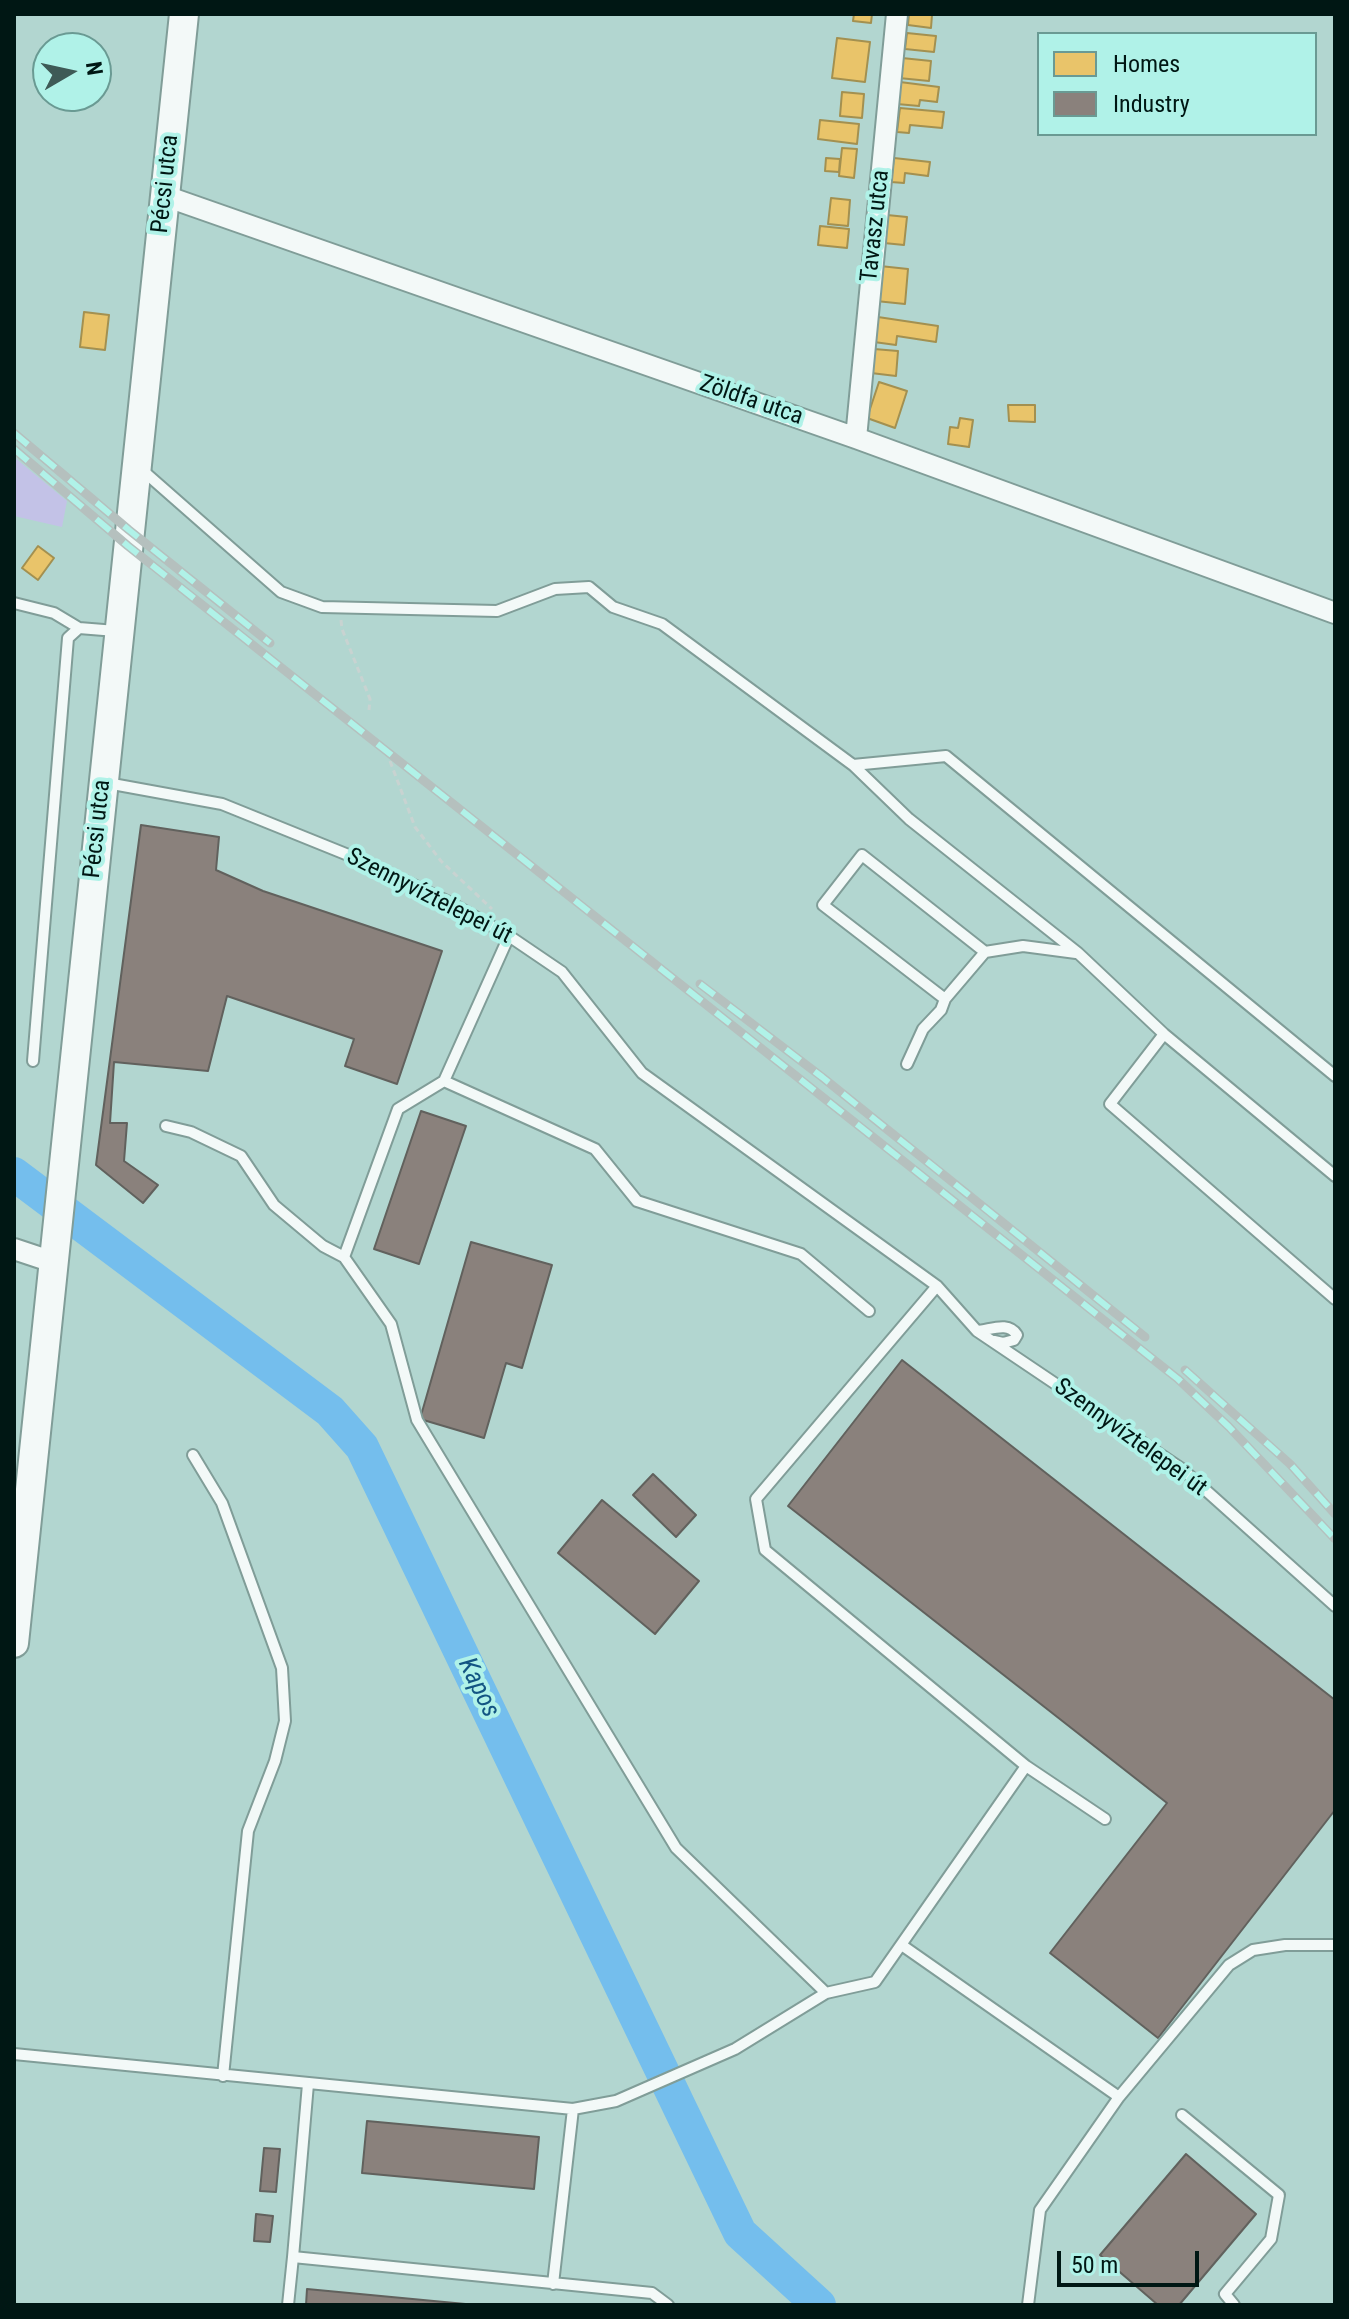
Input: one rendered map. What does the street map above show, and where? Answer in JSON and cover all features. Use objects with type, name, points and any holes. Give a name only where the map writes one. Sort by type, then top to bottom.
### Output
[{"type":"street","name":"Pécsi utca","points":[[14,1643],[20,1518],[54,1251],[184,14]]},
{"type":"street","name":"Tavasz utca","points":[[856,438],[897,14]]},
{"type":"street","name":"Zöldfa utca","points":[[165,196],[856,438],[1335,613]]},
{"type":"street","points":[[14,1249],[54,1251]]},
{"type":"lane","points":[[136,465],[281,592],[322,607],[497,611],[555,589],[589,587],[613,607],[662,624],[853,765],[909,819],[1078,953],[1164,1034],[1335,1176]]},
{"type":"lane","points":[[14,603],[54,613],[79,628],[118,631]]},
{"type":"lane","points":[[33,1061],[68,638],[79,628]]},
{"type":"lane","points":[[853,765],[946,756],[1335,1076]]},
{"type":"lane","name":"Szennyvíztelepei út","points":[[103,783],[222,804],[368,863],[451,903],[509,936],[562,972],[642,1073],[937,1286]]},
{"type":"lane","points":[[945,999],[823,905],[862,855],[985,952]]},
{"type":"lane","points":[[344,1257],[398,1109],[444,1081],[509,936]]},
{"type":"lane","points":[[907,1064],[923,1029],[985,952],[1023,946],[1078,953]]},
{"type":"lane","points":[[1164,1034],[1110,1104],[1335,1299]]},
{"type":"lane","points":[[444,1081],[595,1149],[637,1201],[801,1254],[869,1311]]},
{"type":"lane","points":[[166,1126],[191,1132],[241,1156],[274,1205],[323,1246],[344,1257],[391,1324],[417,1420],[676,1848],[826,1993]]},
{"type":"lane","points":[[992,1341],[1003,1343],[1014,1340],[1017,1335],[1014,1329],[1006,1326],[977,1331],[937,1286],[756,1499],[765,1550],[1026,1766],[1105,1819]]},
{"type":"lane","name":"Szennyvíztelepei út","points":[[977,1331],[1182,1469],[1335,1606]]},
{"type":"lane","points":[[193,1455],[222,1503],[282,1668],[284,1694],[285,1721],[275,1761],[248,1831],[223,2076]]},
{"type":"lane","points":[[14,2054],[573,2109],[616,2101],[735,2049],[826,1993],[875,1982],[1026,1766]]},
{"type":"lane","points":[[1028,2305],[1040,2210],[1119,2097],[1229,1965],[1253,1950],[1285,1945],[1335,1945]]},
{"type":"lane","points":[[903,1946],[1119,2097]]},
{"type":"lane","points":[[288,2305],[308,2084]]},
{"type":"lane","points":[[553,2284],[573,2109]]},
{"type":"lane","points":[[1182,2115],[1279,2195],[1271,2239],[1225,2294],[1234,2305]]},
{"type":"lane","points":[[293,2257],[652,2293],[668,2305]]},
{"type":"path","points":[[340,607],[342,629],[370,699],[369,710]]},
{"type":"path","points":[[390,761],[415,827],[441,861],[490,905],[509,936]]},
{"type":"shaded area","points":[[14,457],[67,501],[62,527],[14,516]]},
{"type":"building: Homes","points":[[854,14],[872,14],[871,23],[853,21]]},
{"type":"building: Homes","points":[[909,14],[946,14],[932,15],[931,28],[908,25]]},
{"type":"building: Homes","points":[[907,33],[936,36],[934,52],[905,49]]},
{"type":"building: Homes","points":[[837,38],[870,42],[865,82],[832,78]]},
{"type":"building: Homes","points":[[902,58],[931,61],[929,81],[899,78]]},
{"type":"building: Homes","points":[[900,82],[939,87],[937,102],[920,100],[919,106],[897,104]]},
{"type":"building: Homes","points":[[842,92],[864,94],[862,118],[840,116]]},
{"type":"building: Homes","points":[[900,108],[944,112],[942,128],[910,125],[909,133],[897,132]]},
{"type":"building: Homes","points":[[820,120],[859,124],[857,144],[818,139]]},
{"type":"building: Homes","points":[[842,148],[857,149],[854,178],[839,176]]},
{"type":"building: Homes","points":[[826,158],[840,159],[839,172],[825,171]]},
{"type":"building: Homes","points":[[894,158],[930,162],[928,176],[905,173],[904,183],[891,182]]},
{"type":"building: Homes","points":[[831,198],[850,200],[848,226],[828,224]]},
{"type":"building: Homes","points":[[887,215],[907,217],[904,245],[884,243]]},
{"type":"building: Homes","points":[[820,226],[849,229],[847,248],[818,245]]},
{"type":"building: Homes","points":[[880,266],[908,269],[905,304],[876,301]]},
{"type":"building: Homes","points":[[84,312],[109,315],[105,350],[80,347]]},
{"type":"building: Homes","points":[[878,317],[938,326],[936,342],[897,336],[896,345],[874,342]]},
{"type":"building: Homes","points":[[874,349],[898,351],[896,376],[871,373]]},
{"type":"building: Homes","points":[[879,382],[907,391],[895,428],[867,418]]},
{"type":"building: Homes","points":[[1008,405],[1035,405],[1035,422],[1009,421]]},
{"type":"building: Homes","points":[[960,418],[973,420],[969,447],[948,444],[950,427],[958,428]]},
{"type":"building: Homes","points":[[38,546],[54,558],[38,580],[22,568]]},
{"type":"building: Industry","points":[[141,825],[219,837],[216,870],[263,891],[442,951],[397,1084],[345,1066],[354,1039],[227,996],[208,1071],[114,1062],[110,1123],[127,1123],[124,1161],[158,1185],[143,1203],[96,1165]]},
{"type":"building: Industry","points":[[421,1111],[466,1126],[419,1264],[374,1249]]},
{"type":"building: Industry","points":[[471,1242],[552,1265],[522,1368],[506,1363],[484,1438],[420,1419]]},
{"type":"building: Industry","points":[[902,1360],[1335,1700],[1335,1810],[1158,2038],[1050,1953],[1167,1803],[788,1506]]},
{"type":"building: Industry","points":[[653,1474],[696,1515],[676,1537],[633,1495]]},
{"type":"building: Industry","points":[[602,1500],[699,1581],[655,1634],[558,1553]]},
{"type":"building: Industry","points":[[367,2121],[539,2137],[534,2189],[362,2173]]},
{"type":"building: Industry","points":[[264,2148],[280,2149],[276,2192],[260,2191]]},
{"type":"building: Industry","points":[[1186,2154],[1256,2214],[1179,2305],[1158,2305],[1100,2255]]},
{"type":"building: Industry","points":[[256,2214],[273,2216],[270,2242],[254,2241]]},
{"type":"building: Industry","points":[[307,2289],[476,2305],[306,2305]]},
{"type":"waterway","name":"Kapos","points":[[14,1174],[330,1411],[362,1447],[740,2233],[819,2305]]},
{"type":"railway","points":[[14,433],[270,643]]},
{"type":"railway","points":[[14,449],[128,546],[1178,1379],[1229,1427],[1335,1539]]},
{"type":"railway","points":[[700,984],[822,1077],[1145,1337]]},
{"type":"railway","points":[[1185,1370],[1290,1464],[1335,1514]]}]
